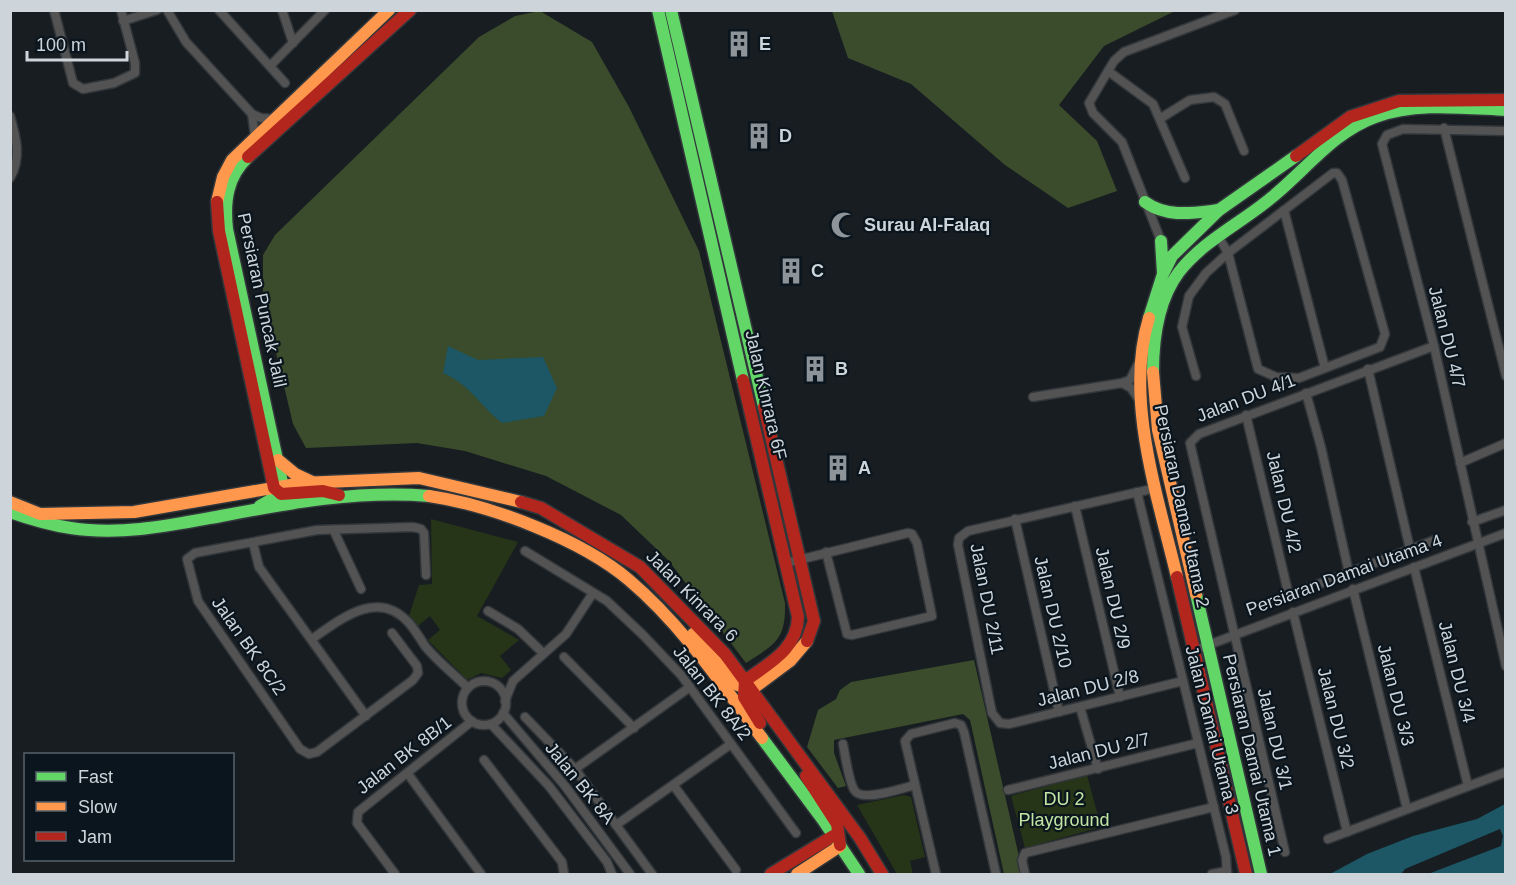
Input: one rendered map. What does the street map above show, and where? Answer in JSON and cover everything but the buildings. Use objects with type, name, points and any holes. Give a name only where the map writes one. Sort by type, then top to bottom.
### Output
[{"type":"main road","name":"Persiaran Puncak Jalil","points":[[280,490],[271,471],[215,209],[217,190],[232,160],[389,10]]},
{"type":"main road","name":"Persiaran Puncak Jalil","points":[[280,490],[278,460],[227,229],[224,208],[226,190],[240,165],[410,10]]},
{"type":"main road","name":"Jalan Kinrara 6F","points":[[658,10],[680,103],[715,221]]},
{"type":"main road","name":"Jalan Kinrara 6F","points":[[671,10],[693,99],[715,221],[798,617],[797,636],[766,672]]},
{"type":"main road","points":[[680,103],[693,99]]},
{"type":"main road","name":"Persiaran Damai Utama 2","points":[[1195,650],[1156,488],[1141,401],[1139,361],[1146,328],[1170,259],[1187,238],[1219,210],[1317,138],[1362,111],[1411,100],[1506,100]]},
{"type":"main road","name":"Persiaran Damai Utama 2","points":[[1209,644],[1158,430],[1152,387],[1151,364],[1160,318],[1169,290],[1180,271],[1215,239],[1278,193],[1329,144],[1369,120],[1392,112],[1409,110],[1506,110]]},
{"type":"main road","points":[[1145,202],[1159,212],[1168,213],[1219,210]]},
{"type":"main road","points":[[1161,241],[1163,274]]},
{"type":"main road","name":"Jalan Kinrara 6F","points":[[746,686],[766,672],[800,654],[812,634],[814,621],[800,559],[752,391]]},
{"type":"main road","points":[[278,460],[295,474],[313,483]]},
{"type":"main road","points":[[259,491],[268,481],[271,471]]},
{"type":"main road","name":"Jalan Kinrara 6","points":[[280,490],[313,483],[435,480],[541,508],[640,567],[732,663],[746,686],[860,838],[882,874]]},
{"type":"main road","points":[[10,512],[47,525],[123,532],[255,510],[280,490]]},
{"type":"main road","points":[[10,502],[40,514],[68,515],[134,512],[259,491],[323,491],[343,497]]},
{"type":"main road","name":"Jalan Kinrara 6","points":[[255,510],[343,497],[429,496],[508,516],[576,547],[628,579],[696,649],[838,840],[859,874]]},
{"type":"main road","points":[[667,618],[676,620],[691,631],[735,684],[746,686],[748,704],[778,759]]},
{"type":"main road","name":"Persiaran Damai Utama 1","points":[[1209,644],[1260,874]]},
{"type":"main road","name":"Persiaran Damai Utama 1","points":[[1195,650],[1246,874]]},
{"type":"main road","points":[[732,663],[744,670],[766,672],[760,702]]},
{"type":"main road","points":[[794,749],[818,798],[837,824],[838,840]]},
{"type":"main road","points":[[822,851],[823,821]]},
{"type":"main road","points":[[797,874],[838,840]]},
{"type":"main road","points":[[838,840],[855,846],[874,874]]},
{"type":"main road","points":[[771,874],[822,851],[852,863]]},
{"type":"street","points":[[54,10],[73,83],[83,89],[114,83],[132,76],[136,69],[121,10]]},
{"type":"street","points":[[123,21],[157,10]]},
{"type":"street","points":[[168,10],[186,42],[252,114],[261,118],[274,119]]},
{"type":"street","points":[[219,10],[285,83]]},
{"type":"street","points":[[282,10],[293,43]]},
{"type":"street","points":[[270,66],[325,10]]},
{"type":"street","points":[[1180,271],[1170,259],[1161,241],[1122,142],[1089,106],[1091,98],[1108,71],[1124,52],[1235,10]]},
{"type":"street","points":[[1108,71],[1153,104],[1185,178]]},
{"type":"street","points":[[1161,118],[1190,100],[1206,96],[1221,100],[1227,108],[1244,151]]},
{"type":"street","points":[[252,114],[255,136]]},
{"type":"street","points":[[10,116],[18,146],[16,169],[10,178]]},
{"type":"street","points":[[1506,131],[1444,128],[1506,376]]},
{"type":"street","name":"Jalan DU 4/7","points":[[1444,128],[1403,129],[1384,139],[1383,149],[1434,346],[1476,544],[1506,666]]},
{"type":"street","points":[[1196,376],[1182,320],[1189,296],[1206,273],[1228,253],[1330,174],[1340,175],[1385,334],[1380,347],[1299,378],[1285,378],[1258,369],[1228,253],[1215,239]]},
{"type":"street","points":[[1284,210],[1325,368]]},
{"type":"street","name":"Jalan DU 4/1","points":[[1234,634],[1190,443],[1195,436],[1246,415],[1434,346]]},
{"type":"street","points":[[1033,397],[1122,383],[1130,380],[1139,361]]},
{"type":"street","points":[[1368,369],[1410,549]]},
{"type":"street","points":[[1122,383],[1131,388],[1141,401]]},
{"type":"street","points":[[1306,393],[1321,447],[1349,573]]},
{"type":"street","name":"Jalan DU 4/2","points":[[1246,415],[1289,596]]},
{"type":"street","points":[[1460,463],[1506,443]]},
{"type":"street","name":"Jalan DU 2/11","points":[[1000,723],[992,713],[958,545],[959,538],[968,531],[1015,519],[1156,488]]},
{"type":"street","name":"Jalan Damai Utama 3","points":[[1137,492],[1226,857],[1227,873]]},
{"type":"street","name":"Jalan DU 2/9","points":[[1075,506],[1120,697]]},
{"type":"street","points":[[1472,522],[1506,510]]},
{"type":"street","name":"Jalan DU 2/10","points":[[1015,519],[1059,712]]},
{"type":"street","name":"Jalan BK 8C/2","points":[[392,633],[417,666],[418,673],[413,680],[366,716],[317,752],[309,754],[300,749],[198,602],[187,559],[190,554],[317,530],[421,529],[424,533],[426,575]]},
{"type":"street","points":[[334,531],[361,589]]},
{"type":"street","name":"Persiaran Damai Utama 4","points":[[1195,650],[1506,533]]},
{"type":"street","points":[[786,563],[826,552],[912,534],[932,616],[847,634],[826,552]]},
{"type":"street","points":[[1264,605],[1436,540]]},
{"type":"street","points":[[253,543],[259,567],[366,716]]},
{"type":"street","name":"Jalan BK 8A/2","points":[[525,551],[608,601],[643,635],[690,687],[796,833]]},
{"type":"street","name":"Jalan DU 3/4","points":[[1414,567],[1468,786]]},
{"type":"street","name":"Jalan DU 3/3","points":[[1353,589],[1407,809]]},
{"type":"street","points":[[513,681],[496,685],[485,681],[468,688],[462,706],[472,722],[481,725],[491,724],[503,713],[513,681],[566,634],[593,593]]},
{"type":"street","points":[[312,639],[354,611],[375,606],[387,608],[409,623],[426,648],[468,688]]},
{"type":"street","points":[[488,611],[518,629],[543,652]]},
{"type":"street","name":"Jalan DU 3/2","points":[[1293,612],[1347,832]]},
{"type":"street","name":"Jalan DU 3/1","points":[[1234,634],[1285,852]]},
{"type":"street","points":[[564,657],[634,728]]},
{"type":"street","name":"Jalan DU 2/8","points":[[1000,723],[1009,724],[1183,681]]},
{"type":"street","points":[[496,685],[505,701]]},
{"type":"street","points":[[575,769],[690,687]]},
{"type":"street","points":[[1080,707],[1098,770]]},
{"type":"street","name":"Jalan BK 8A","points":[[503,713],[566,786],[630,874]]},
{"type":"street","points":[[525,717],[575,769],[652,874]]},
{"type":"street","name":"Jalan BK 8B/1","points":[[394,874],[357,823],[358,812],[472,722]]},
{"type":"street","points":[[936,874],[906,738],[911,734],[955,723],[961,725],[996,874]]},
{"type":"street","name":"Jalan BK 8A","points":[[491,724],[549,786],[607,862],[612,874]]},
{"type":"street","name":"Jalan DU 2/7","points":[[1008,790],[1098,770],[1198,743]]},
{"type":"street","points":[[616,825],[731,744]]},
{"type":"street","points":[[843,744],[853,787],[858,794],[867,796],[915,785]]},
{"type":"street","points":[[484,759],[562,862],[564,874]]},
{"type":"street","points":[[1328,839],[1506,772]]},
{"type":"street","points":[[408,774],[481,874]]},
{"type":"street","points":[[674,786],[736,870]]},
{"type":"street","points":[[1025,874],[1022,860],[1025,853],[1214,807]]},
{"type":"street","points":[[1212,874],[1227,873]]},
{"type":"green space","points":[[832,10],[1175,11],[1104,46],[1059,105],[1097,141],[1117,191],[1068,208],[1005,165],[911,84],[848,58]]},
{"type":"green space","points":[[540,11],[592,42],[629,107],[699,251],[785,603],[783,625],[777,640],[746,663],[669,561],[621,515],[546,476],[465,451],[417,443],[306,448],[293,424],[263,298],[263,255],[275,235],[479,37],[515,16]]},
{"type":"green space","points":[[431,519],[518,542],[477,616],[519,640],[500,656],[511,670],[502,678],[481,673],[467,680],[428,640],[440,630],[430,616],[418,626],[409,616],[419,585],[432,584]]},
{"type":"green space","points":[[974,660],[1023,874],[1004,874],[970,720],[963,714],[834,740],[834,753],[846,786],[838,788],[807,747],[818,710],[836,699],[840,690],[851,682]]},
{"type":"green space","name":"DU 2 Playground","points":[[1087,775],[1101,827],[1025,848],[1011,796]]},
{"type":"green space","points":[[904,795],[911,797],[925,857],[910,861],[913,874],[897,874],[857,805]]},
{"type":"water","points":[[448,346],[478,360],[543,357],[557,388],[544,416],[502,423],[461,384],[443,373]]},
{"type":"water","points":[[1505,804],[1505,874],[1428,874],[1501,846],[1503,836],[1500,829],[1405,869],[1401,874],[1330,874],[1367,854],[1413,836],[1477,819]]},
{"type":"traffic: fast","points":[[658,10],[743,380]]},
{"type":"traffic: fast","points":[[671,10],[764,407]]},
{"type":"traffic: fast","points":[[1153,372],[1158,320],[1166,295],[1179,272],[1199,251],[1271,198],[1346,132],[1375,117],[1407,109],[1456,107],[1506,110]]},
{"type":"traffic: fast","points":[[1149,318],[1163,274],[1172,256],[1219,210],[1296,156]]},
{"type":"traffic: fast","points":[[248,157],[231,181],[228,190],[226,219],[283,487],[281,494],[260,506]]},
{"type":"traffic: fast","points":[[1145,202],[1171,212],[1219,210]]},
{"type":"traffic: fast","points":[[1161,241],[1163,273]]},
{"type":"traffic: fast","points":[[10,512],[55,525],[109,531],[165,526],[350,496],[429,496]]},
{"type":"traffic: fast","points":[[1196,594],[1261,874]]},
{"type":"traffic: fast","points":[[762,738],[823,820],[859,874]]},
{"type":"traffic: slow","points":[[217,202],[223,177],[232,160],[389,10]]},
{"type":"traffic: slow","points":[[1149,318],[1142,349],[1140,381],[1142,414],[1153,481],[1177,577]]},
{"type":"traffic: slow","points":[[1153,372],[1158,430],[1196,594]]},
{"type":"traffic: slow","points":[[278,460],[295,474],[312,482]]},
{"type":"traffic: slow","points":[[10,502],[40,514],[134,512],[302,483],[419,478],[521,502]]},
{"type":"traffic: slow","points":[[429,496],[480,507],[535,526],[587,551],[609,565],[648,597],[684,635],[762,738]]},
{"type":"traffic: slow","points":[[693,634],[735,684],[750,689]]},
{"type":"traffic: slow","points":[[751,690],[790,661],[807,641]]},
{"type":"traffic: slow","points":[[797,874],[840,846]]},
{"type":"traffic: jam","points":[[248,157],[410,10]]},
{"type":"traffic: jam","points":[[1296,156],[1350,117],[1399,101],[1506,100]]},
{"type":"traffic: jam","points":[[217,202],[219,231],[274,488],[280,493]]},
{"type":"traffic: jam","points":[[743,380],[798,617],[793,638],[787,647],[772,662],[745,681],[744,697],[760,723]]},
{"type":"traffic: jam","points":[[764,407],[814,621],[807,641]]},
{"type":"traffic: jam","points":[[281,494],[323,491],[339,495]]},
{"type":"traffic: jam","points":[[521,502],[541,508],[640,567],[725,654],[860,838],[882,874]]},
{"type":"traffic: jam","points":[[1177,577],[1246,874]]},
{"type":"traffic: jam","points":[[806,776],[837,824],[840,845]]},
{"type":"traffic: jam","points":[[771,874],[833,836]]},
{"type":"place","name":"E","points":[[739,44]]},
{"type":"place","name":"D","points":[[759,136]]},
{"type":"place","name":"Surau Al-Falaq","points":[[844,225]]},
{"type":"place","name":"C","points":[[791,271]]},
{"type":"place","name":"B","points":[[815,369]]},
{"type":"place","name":"A","points":[[838,468]]}]
